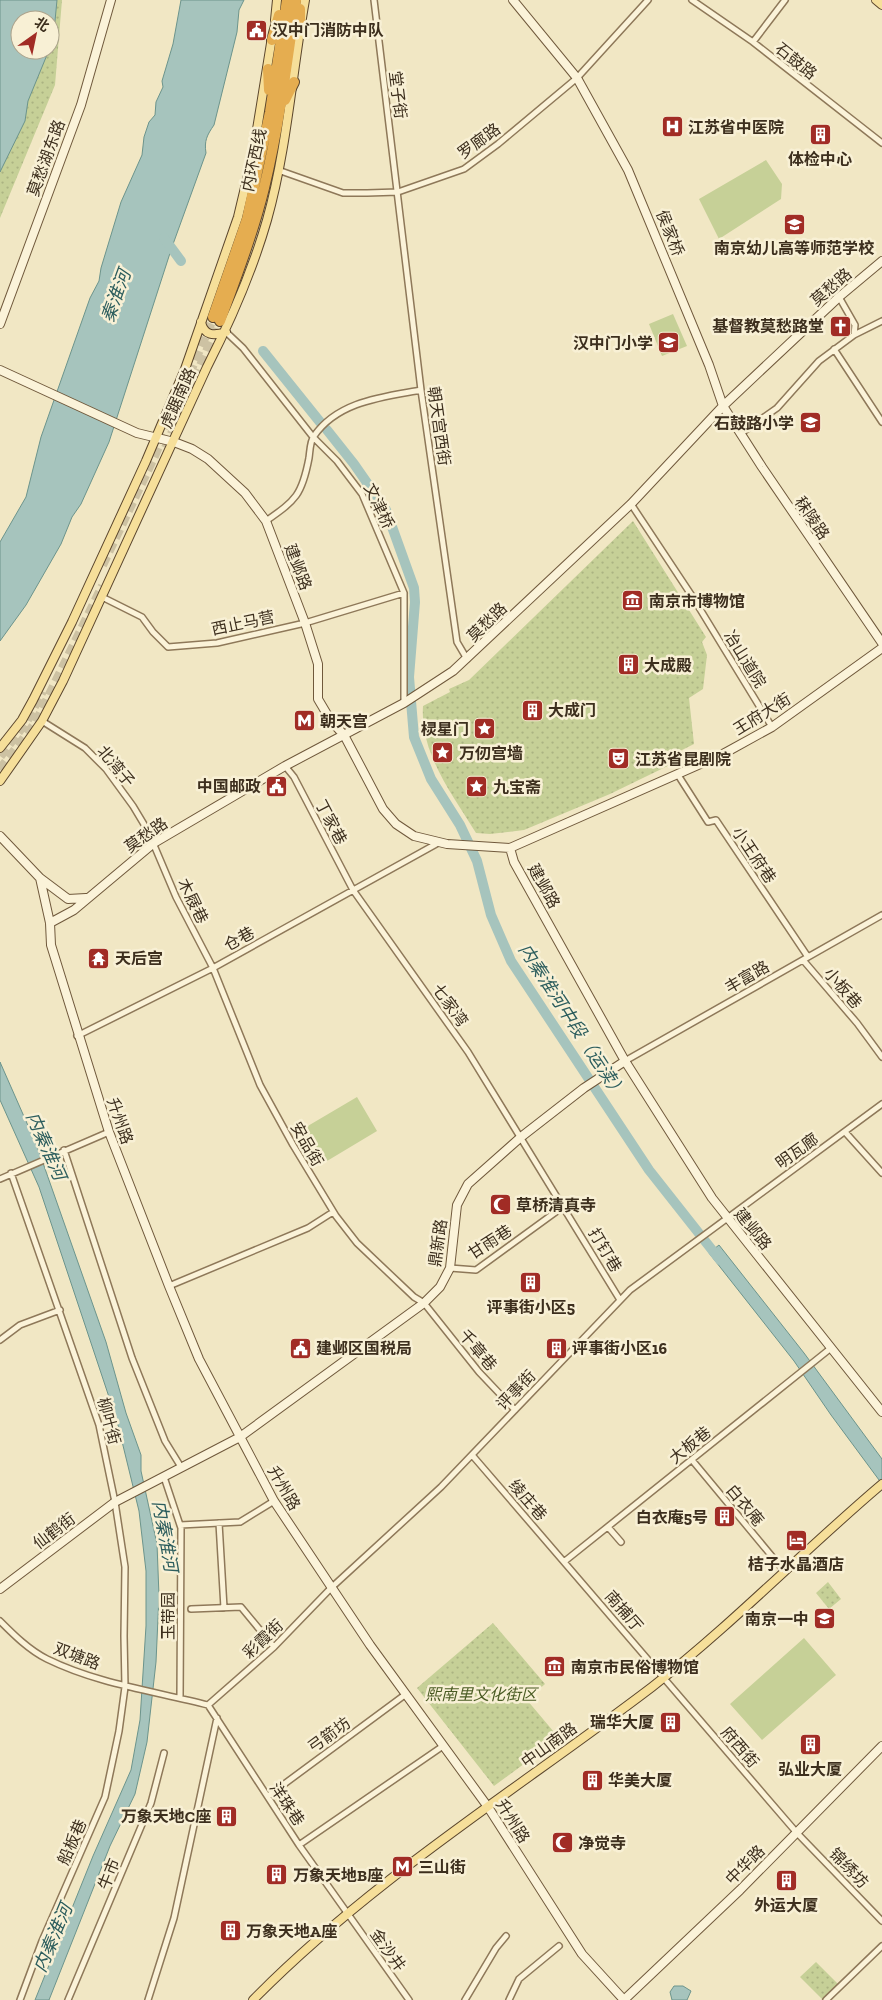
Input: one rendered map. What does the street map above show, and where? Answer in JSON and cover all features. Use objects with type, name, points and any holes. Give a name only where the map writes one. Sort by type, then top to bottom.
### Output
[{"type":"highway","points":[[272,40],[285,0]]},
{"type":"highway","name":"内环西线","points":[[216,319],[254,224],[266,180],[285,0]]},
{"type":"highway","points":[[298,0],[300,28]]},
{"type":"highway","name":"内环西线","points":[[274,113],[298,0]]},
{"type":"highway","points":[[268,68],[274,113]]},
{"type":"highway","points":[[274,113],[294,82]]},
{"type":"main road","name":"莫愁湖东路","points":[[0,324],[80,105],[111,0]]},
{"type":"main road","name":"虎踞南路","points":[[0,748],[22,720],[33,700],[156,438],[185,369],[238,217],[253,154],[268,68],[277,0]]},
{"type":"main road","name":"虎踞南路","points":[[0,781],[42,721],[174,442],[206,367],[226,332],[258,247],[278,170],[294,82],[305,0]]},
{"type":"main road","name":"侯家桥","points":[[513,0],[577,78],[628,170],[709,365],[723,406]]},
{"type":"main road","points":[[876,0],[882,5]]},
{"type":"main road","name":"莫愁路","points":[[50,923],[74,910],[154,843],[285,766],[404,703],[429,688],[467,660],[631,504],[723,406],[839,297],[882,261]]},
{"type":"main road","points":[[200,322],[202,328],[208,334],[216,335],[226,332]]},
{"type":"main road","name":"建邺路","points":[[0,370],[46,393],[137,433],[174,442],[192,449],[208,459],[229,477],[266,521],[305,623],[318,664],[318,699],[331,720],[344,735],[383,809],[396,824],[414,836],[460,846],[510,848],[514,862],[625,1061],[673,1139],[726,1218],[882,1412]]},
{"type":"main road","name":"秣陵路","points":[[723,406],[882,643]]},
{"type":"main road","name":"王府大街","points":[[510,848],[723,754],[772,727],[882,648]]},
{"type":"main road","points":[[0,769],[10,767]]},
{"type":"main road","points":[[0,836],[40,878],[68,899],[88,898]]},
{"type":"main road","name":"升州路","points":[[40,878],[50,923],[51,945],[77,1036],[109,1132],[199,1359],[274,1501],[331,1588],[488,1807],[582,1954],[624,2000]]},
{"type":"main road","name":"鼎新路","points":[[240,1437],[424,1303],[440,1287],[450,1268],[457,1205],[461,1194],[468,1184],[521,1137],[584,1088],[625,1061]]},
{"type":"main road","points":[[164,1477],[240,1437]]},
{"type":"main road","name":"仙鹤街","points":[[0,1589],[116,1502],[164,1477]]},
{"type":"main road","name":"中山南路","points":[[253,2000],[292,1962],[387,1881],[664,1676],[882,1484]]},
{"type":"main road","name":"中华路","points":[[624,2000],[881,1749]]},
{"type":"street","name":"堂子街","points":[[374,0],[398,192]]},
{"type":"street","name":"罗廊路","points":[[278,170],[343,193],[398,192],[464,169],[498,144],[577,78],[648,0]]},
{"type":"street","name":"石鼓路","points":[[692,0],[753,42],[882,144]]},
{"type":"street","points":[[753,42],[785,0]]},
{"type":"street","name":"朝天宫西街","points":[[398,192],[421,390],[457,642],[467,660]]},
{"type":"street","points":[[839,297],[855,325],[854,335]]},
{"type":"street","points":[[740,434],[778,408],[819,361],[834,349],[854,335],[882,321]]},
{"type":"street","name":"文津桥","points":[[226,332],[243,348],[313,437],[337,461],[362,494],[404,593],[404,703]]},
{"type":"street","points":[[834,349],[882,422]]},
{"type":"street","points":[[266,521],[292,503],[305,480],[313,437],[333,416],[366,400],[421,390]]},
{"type":"street","name":"冶山道院","points":[[631,504],[692,596],[772,727]]},
{"type":"street","name":"西止马营","points":[[102,597],[142,617],[152,632],[168,647],[217,643],[305,623],[404,593]]},
{"type":"street","name":"北湾子","points":[[42,721],[85,748],[106,769],[133,806],[154,843]]},
{"type":"street","name":"丁家巷","points":[[285,766],[294,777],[353,890]]},
{"type":"street","name":"小王府巷","points":[[678,775],[708,822],[716,820],[805,958]]},
{"type":"street","name":"仓巷","points":[[77,1036],[213,968],[438,842]]},
{"type":"street","name":"木屐巷","points":[[154,843],[176,897],[213,968]]},
{"type":"street","name":"七家湾","points":[[353,890],[463,1044],[521,1137]]},
{"type":"street","name":"丰富路","points":[[625,1061],[882,916]]},
{"type":"street","name":"小板巷","points":[[805,958],[882,1057]]},
{"type":"street","name":"安品街","points":[[213,968],[260,1085],[333,1212],[357,1242],[414,1297],[424,1303]]},
{"type":"street","name":"明瓦廊","points":[[726,1218],[882,1104]]},
{"type":"street","points":[[0,1179],[109,1132]]},
{"type":"street","points":[[845,1132],[882,1172]]},
{"type":"street","name":"打钉巷","points":[[521,1137],[620,1300]]},
{"type":"street","points":[[64,1150],[132,1358],[165,1441],[181,1467]]},
{"type":"street","name":"柳叶街","points":[[14,1172],[99,1425],[116,1502],[125,1567],[124,1636],[126,1687]]},
{"type":"street","name":"甘雨巷","points":[[450,1268],[476,1270],[564,1206]]},
{"type":"street","points":[[169,1286],[308,1228],[333,1212]]},
{"type":"street","name":"评事街","points":[[331,1588],[364,1561],[472,1456],[630,1290],[710,1232],[726,1218]]},
{"type":"street","name":"千章巷","points":[[424,1303],[479,1372],[515,1410]]},
{"type":"street","points":[[0,1340],[20,1325],[60,1310]]},
{"type":"street","name":"大板巷","points":[[565,1561],[832,1348]]},
{"type":"street","name":"绫庄巷","points":[[472,1456],[565,1561]]},
{"type":"street","name":"白衣庵","points":[[692,1460],[780,1566]]},
{"type":"street","name":"玉带园","points":[[164,1477],[180,1525],[180,1698]]},
{"type":"street","points":[[180,1525],[240,1522],[274,1501]]},
{"type":"street","points":[[219,1523],[224,1608]]},
{"type":"street","points":[[608,1527],[620,1542]]},
{"type":"street","name":"南捕厅","points":[[565,1561],[664,1676]]},
{"type":"street","name":"彩霞街","points":[[208,1705],[274,1647],[331,1588]]},
{"type":"street","points":[[191,1609],[241,1607],[274,1647]]},
{"type":"street","name":"双塘路","points":[[0,1620],[17,1638],[47,1659],[126,1687],[180,1698]]},
{"type":"street","name":"府西街","points":[[664,1676],[797,1833]]},
{"type":"street","name":"船板巷","points":[[20,2000],[42,1941],[105,1797],[126,1687]]},
{"type":"street","name":"弓箭坊","points":[[268,1796],[406,1694]]},
{"type":"street","points":[[180,1698],[208,1705]]},
{"type":"street","name":"洋珠巷","points":[[208,1705],[348,1915]]},
{"type":"street","points":[[148,2000],[174,1918],[217,1718]]},
{"type":"street","points":[[300,1845],[443,1746]]},
{"type":"street","name":"牛市","points":[[68,2000],[151,1803],[164,1753]]},
{"type":"street","name":"锦绣坊","points":[[797,1833],[882,1921]]},
{"type":"street","name":"金沙井","points":[[348,1915],[409,2000]]},
{"type":"street","points":[[465,2000],[496,1948],[506,1936]]},
{"type":"street","points":[[509,2000],[519,1979],[559,1946]]},
{"type":"street","points":[[826,2000],[882,1946]]},
{"type":"green space","points":[[0,0],[62,0],[60,24],[60,10],[10,10],[10,60],[57,60],[55,85],[0,218]]},
{"type":"green space","points":[[766,160],[782,184],[781,199],[719,239],[699,199]]},
{"type":"green space","points":[[673,314],[687,346],[662,356],[649,324]]},
{"type":"green space","points":[[633,521],[706,637],[702,642],[707,655],[703,689],[689,698],[694,744],[678,752],[680,760],[610,794],[524,830],[490,834],[476,833],[448,788],[432,757],[423,723],[423,706],[450,692],[449,689],[469,680]]},
{"type":"green space","points":[[357,1097],[377,1131],[322,1164],[301,1130]]},
{"type":"green space","points":[[828,1582],[841,1599],[829,1609],[816,1593]]},
{"type":"green space","name":"熙南里文化街区","points":[[493,1623],[545,1684],[527,1700],[559,1738],[494,1786],[417,1688]]},
{"type":"green space","points":[[804,1638],[836,1675],[762,1740],[730,1704]]},
{"type":"green space","points":[[816,1962],[838,1984],[823,2000],[800,1977]]},
{"type":"water","points":[[0,0],[57,0],[56,10],[10,10],[10,60],[45,60],[28,101],[25,121],[0,172]]},
{"type":"water","name":"秦淮河","points":[[181,0],[244,0],[239,10],[237,32],[214,125],[207,138],[205,145],[206,153],[172,247],[109,442],[81,504],[72,517],[61,544],[26,605],[0,641],[0,542],[26,497],[41,437],[90,298],[99,281],[101,268],[121,202],[142,155],[144,137],[149,122],[155,115],[156,102],[163,87],[162,81],[173,44]]},
{"type":"water","points":[[0,1062],[37,1146],[106,1342],[126,1413],[141,1455],[141,1471],[157,1544],[159,1596],[156,1662],[147,1742],[135,1794],[110,1846],[49,2000],[35,2000],[93,1856],[131,1770],[140,1720],[146,1626],[146,1571],[139,1511],[117,1421],[39,1187],[0,1100]]},
{"type":"water","points":[[719,1245],[804,1353],[882,1459],[882,1484],[794,1361],[709,1253]]},
{"type":"water","points":[[674,1986],[683,1986],[691,1991],[687,2000],[672,2000],[670,1992]]},
{"type":"waterway","points":[[164,238],[181,261]]},
{"type":"waterway","points":[[263,351],[320,422]]},
{"type":"waterway","name":"内秦淮河中段（运渎）","points":[[327,430],[354,464],[386,510],[414,588],[415,602],[409,677],[414,737],[431,779],[460,825],[477,861],[491,915],[511,961],[649,1170],[720,1260]]},
{"type":"tunnel","points":[[102,565],[154,456],[213,317]]},
{"type":"tunnel","points":[[166,448],[220,321]]},
{"type":"tunnel","points":[[0,770],[36,723],[103,586]]},
{"type":"tunnel","points":[[0,756],[27,720],[42,691]]},
{"type":"place","name":"汉中门消防中队","points":[[256,30]]},
{"type":"place","name":"江苏省中医院","points":[[672,127]]},
{"type":"place","name":"体检中心","points":[[820,135]]},
{"type":"place","name":"南京幼儿高等师范学校","points":[[794,224]]},
{"type":"place","name":"基督教莫愁路堂","points":[[840,326]]},
{"type":"place","name":"汉中门小学","points":[[669,343]]},
{"type":"place","name":"石鼓路小学","points":[[810,423]]},
{"type":"place","name":"南京市博物馆","points":[[633,601]]},
{"type":"place","name":"大成殿","points":[[628,665]]},
{"type":"place","name":"大成门","points":[[532,710]]},
{"type":"place","name":"朝天宫","points":[[304,721]]},
{"type":"place","name":"棂星门","points":[[485,729]]},
{"type":"place","name":"万仞宫墙","points":[[443,753]]},
{"type":"place","name":"江苏省昆剧院","points":[[619,759]]},
{"type":"place","name":"中国邮政","points":[[277,786]]},
{"type":"place","name":"九宝斋","points":[[477,787]]},
{"type":"place","name":"天后宫","points":[[99,958]]},
{"type":"place","name":"草桥清真寺","points":[[500,1205]]},
{"type":"place","name":"评事街小区5","points":[[531,1283]]},
{"type":"place","name":"建邺区国税局","points":[[300,1348]]},
{"type":"place","name":"评事街小区16","points":[[556,1348]]},
{"type":"place","name":"白衣庵5号","points":[[724,1517]]},
{"type":"place","name":"桔子水晶酒店","points":[[796,1540]]},
{"type":"place","name":"南京一中","points":[[825,1619]]},
{"type":"place","name":"南京市民俗博物馆","points":[[555,1667]]},
{"type":"place","name":"瑞华大厦","points":[[670,1722]]},
{"type":"place","name":"弘业大厦","points":[[810,1745]]},
{"type":"place","name":"华美大厦","points":[[592,1780]]},
{"type":"place","name":"万象天地C座","points":[[227,1816]]},
{"type":"place","name":"净觉寺","points":[[562,1843]]},
{"type":"place","name":"三山街","points":[[402,1867]]},
{"type":"place","name":"万象天地B座","points":[[277,1875]]},
{"type":"place","name":"外运大厦","points":[[786,1881]]},
{"type":"place","name":"万象天地A座","points":[[230,1931]]},
{"type":"water label","name":"内秦淮河","points":[[46,1146]]},
{"type":"water label","name":"内秦淮河","points":[[165,1536]]},
{"type":"water label","name":"内秦淮河","points":[[53,1938]]}]
